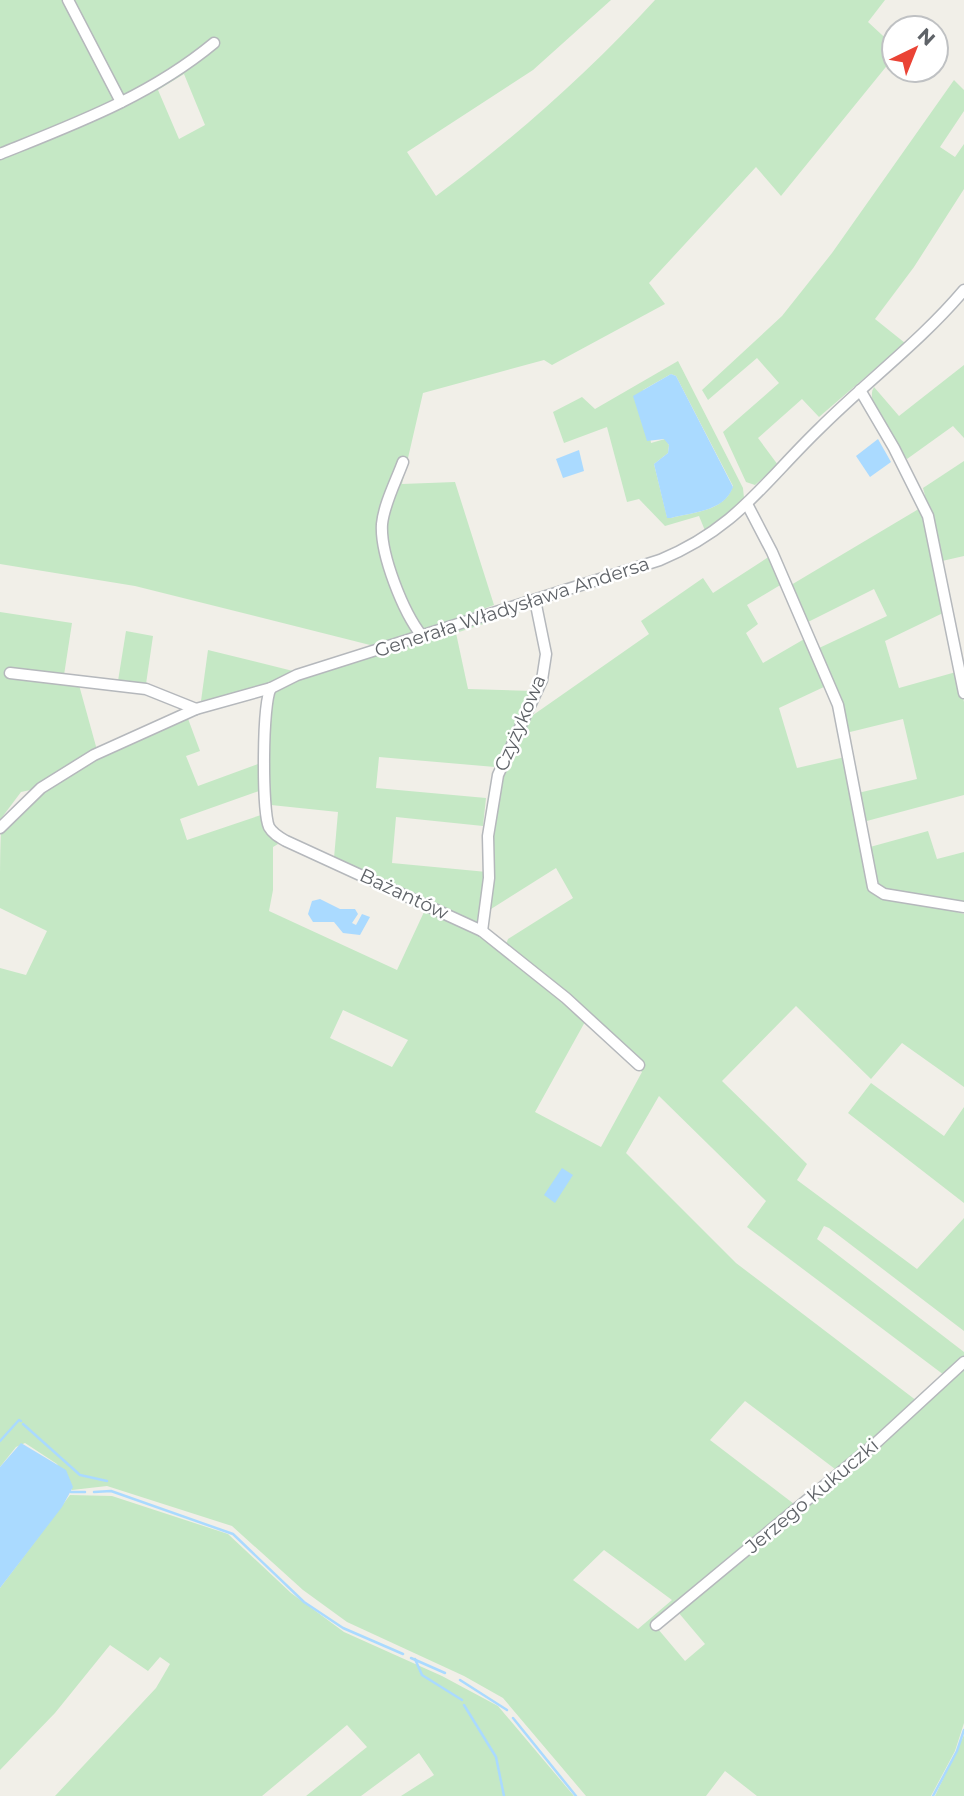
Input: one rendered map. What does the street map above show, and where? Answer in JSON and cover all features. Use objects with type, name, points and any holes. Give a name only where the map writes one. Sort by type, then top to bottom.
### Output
[{"type":"street","points":[[68,0],[121,102]]},
{"type":"street","points":[[0,153],[133,99],[183,68],[214,43]]},
{"type":"street","name":"Generała Władysława Andersa","points":[[0,828],[22,804],[67,769],[196,709],[271,688],[297,675],[680,552],[720,530],[964,290]]},
{"type":"street","points":[[860,390],[894,448],[928,516],[964,694]]},
{"type":"street","points":[[402,462],[383,516],[382,534],[402,602],[422,636]]},
{"type":"street","points":[[747,504],[772,552],[838,705],[873,887],[884,894],[964,907]]},
{"type":"street","name":"Czyżykowa","points":[[482,931],[489,878],[489,824],[498,775],[542,680],[546,654],[535,600]]},
{"type":"street","points":[[10,673],[146,689],[196,709]]},
{"type":"street","name":"Bażantów","points":[[271,688],[264,712],[266,813],[271,830],[286,841],[482,931],[566,998],[639,1065]]},
{"type":"street","name":"Jerzego Kukuczki","points":[[656,1625],[877,1442],[964,1362]]},
{"type":"green space","points":[[0,0],[611,0],[533,70],[407,152],[436,196],[495,151],[550,103],[604,53],[655,0],[885,0],[868,22],[880,33],[880,74],[781,196],[756,167],[649,283],[665,304],[552,365],[544,360],[423,393],[402,484],[455,482],[494,605],[378,647],[135,586],[0,564]],"holes":[[[184,74],[205,125],[179,139],[158,90]]]},
{"type":"green space","points":[[954,80],[964,90],[964,111],[940,147],[955,157],[964,144],[964,189],[914,267],[875,319],[905,343],[819,417],[802,399],[758,438],[778,465],[755,485],[746,482],[723,432],[779,383],[757,358],[708,400],[702,390],[782,316],[832,253]]},
{"type":"green space","points":[[678,361],[743,488],[744,498],[718,525],[706,533],[699,516],[665,526],[639,499],[627,502],[607,427],[564,443],[553,412],[582,397],[595,409]],"holes":[[[671,374],[676,376],[733,486],[729,495],[715,506],[671,518],[667,517],[654,464],[668,453],[669,445],[665,439],[651,443],[643,390]]]},
{"type":"green space","points":[[964,365],[964,438],[953,426],[907,459],[877,413],[873,403],[874,387],[899,416]]},
{"type":"green space","points":[[964,461],[964,556],[942,561],[923,488]]},
{"type":"green space","points":[[922,507],[943,613],[885,641],[899,688],[956,672],[964,702],[964,795],[863,822],[858,793],[917,779],[903,719],[846,733],[817,649],[887,616],[874,589],[806,623],[791,585]]},
{"type":"green space","points":[[770,556],[782,584],[747,605],[758,624],[746,633],[763,663],[806,638],[826,686],[779,708],[797,768],[845,757],[871,888],[964,914],[964,1087],[902,1043],[871,1079],[796,1006],[722,1081],[807,1164],[797,1180],[917,1269],[964,1218],[964,1331],[829,1228],[824,1226],[817,1239],[964,1352],[964,1723],[955,1751],[931,1796],[757,1796],[725,1771],[706,1796],[586,1796],[503,1698],[464,1676],[347,1622],[303,1590],[232,1526],[107,1486],[72,1490],[57,1464],[25,1443],[16,1447],[0,1467],[0,968],[26,975],[47,931],[0,908],[1,832],[13,815],[32,797],[85,765],[187,716],[200,751],[186,756],[198,786],[258,764],[259,791],[180,819],[187,840],[261,815],[266,831],[278,844],[273,847],[273,890],[269,911],[397,970],[424,912],[428,911],[465,926],[504,950],[508,939],[573,898],[556,868],[491,909],[492,839],[499,784],[526,720],[649,634],[641,621],[703,578],[713,593]],"holes":[[[343,1010],[408,1040],[392,1067],[330,1038]],[[586,1020],[642,1072],[601,1147],[535,1112]],[[659,1096],[766,1201],[747,1227],[944,1375],[917,1401],[736,1263],[626,1153]],[[745,1401],[835,1469],[794,1504],[710,1440]],[[604,1550],[672,1600],[638,1629],[573,1580]],[[678,1612],[705,1644],[685,1661],[658,1629]]]},
{"type":"green space","points":[[524,608],[526,610],[456,633],[468,689],[534,691],[495,767],[379,757],[376,788],[486,798],[483,826],[396,817],[392,863],[487,872],[477,923],[334,858],[338,812],[271,805],[267,712],[274,690],[287,681]]},
{"type":"green space","points":[[0,612],[72,623],[64,675],[79,685],[97,750],[61,769],[35,789],[21,792],[0,820]]},
{"type":"green space","points":[[126,631],[153,636],[146,684],[118,681]]},
{"type":"green space","points":[[208,650],[297,672],[271,684],[201,701]]},
{"type":"green space","points":[[928,831],[937,859],[964,852],[964,903],[883,891],[874,884],[870,847]]},
{"type":"green space","points":[[871,1083],[944,1136],[964,1107],[964,1203],[848,1113]]},
{"type":"green space","points":[[70,1495],[112,1496],[228,1534],[291,1593],[344,1632],[442,1676],[498,1706],[574,1796],[401,1796],[434,1775],[419,1753],[361,1796],[306,1796],[367,1747],[347,1725],[262,1796],[55,1796],[156,1688],[170,1664],[160,1657],[148,1671],[110,1645],[55,1713],[0,1770],[0,1588]]},
{"type":"green space","points":[[964,1735],[964,1796],[935,1796]]},
{"type":"water","points":[[671,374],[676,376],[733,487],[729,495],[715,506],[667,518],[654,464],[668,453],[669,445],[664,439],[647,441],[633,396]]},
{"type":"water","points":[[878,439],[891,462],[870,477],[856,456]]},
{"type":"water","points":[[579,450],[584,471],[563,478],[556,459]]},
{"type":"water","points":[[320,899],[340,909],[355,909],[358,914],[352,923],[356,925],[362,914],[370,917],[360,935],[343,933],[334,922],[313,922],[308,914],[312,901]]},
{"type":"water","points":[[562,1168],[573,1175],[555,1203],[544,1195]]},
{"type":"water","points":[[21,1443],[66,1470],[73,1487],[62,1507],[0,1588],[0,1467]]},
{"type":"waterway","points":[[0,1441],[19,1420],[21,1421]]},
{"type":"waterway","points":[[23,1424],[80,1475],[107,1481]]},
{"type":"waterway","points":[[94,1492],[111,1491],[233,1534],[304,1602],[343,1628],[403,1654]]},
{"type":"waterway","points":[[71,1492],[85,1492]]},
{"type":"waterway","points":[[411,1658],[445,1673]]},
{"type":"waterway","points":[[415,1659],[422,1675],[462,1700]]},
{"type":"waterway","points":[[460,1680],[507,1710]]},
{"type":"waterway","points":[[464,1705],[496,1757],[504,1796]]},
{"type":"waterway","points":[[513,1718],[576,1796]]},
{"type":"waterway","points":[[933,1796],[957,1751],[964,1730]]}]
